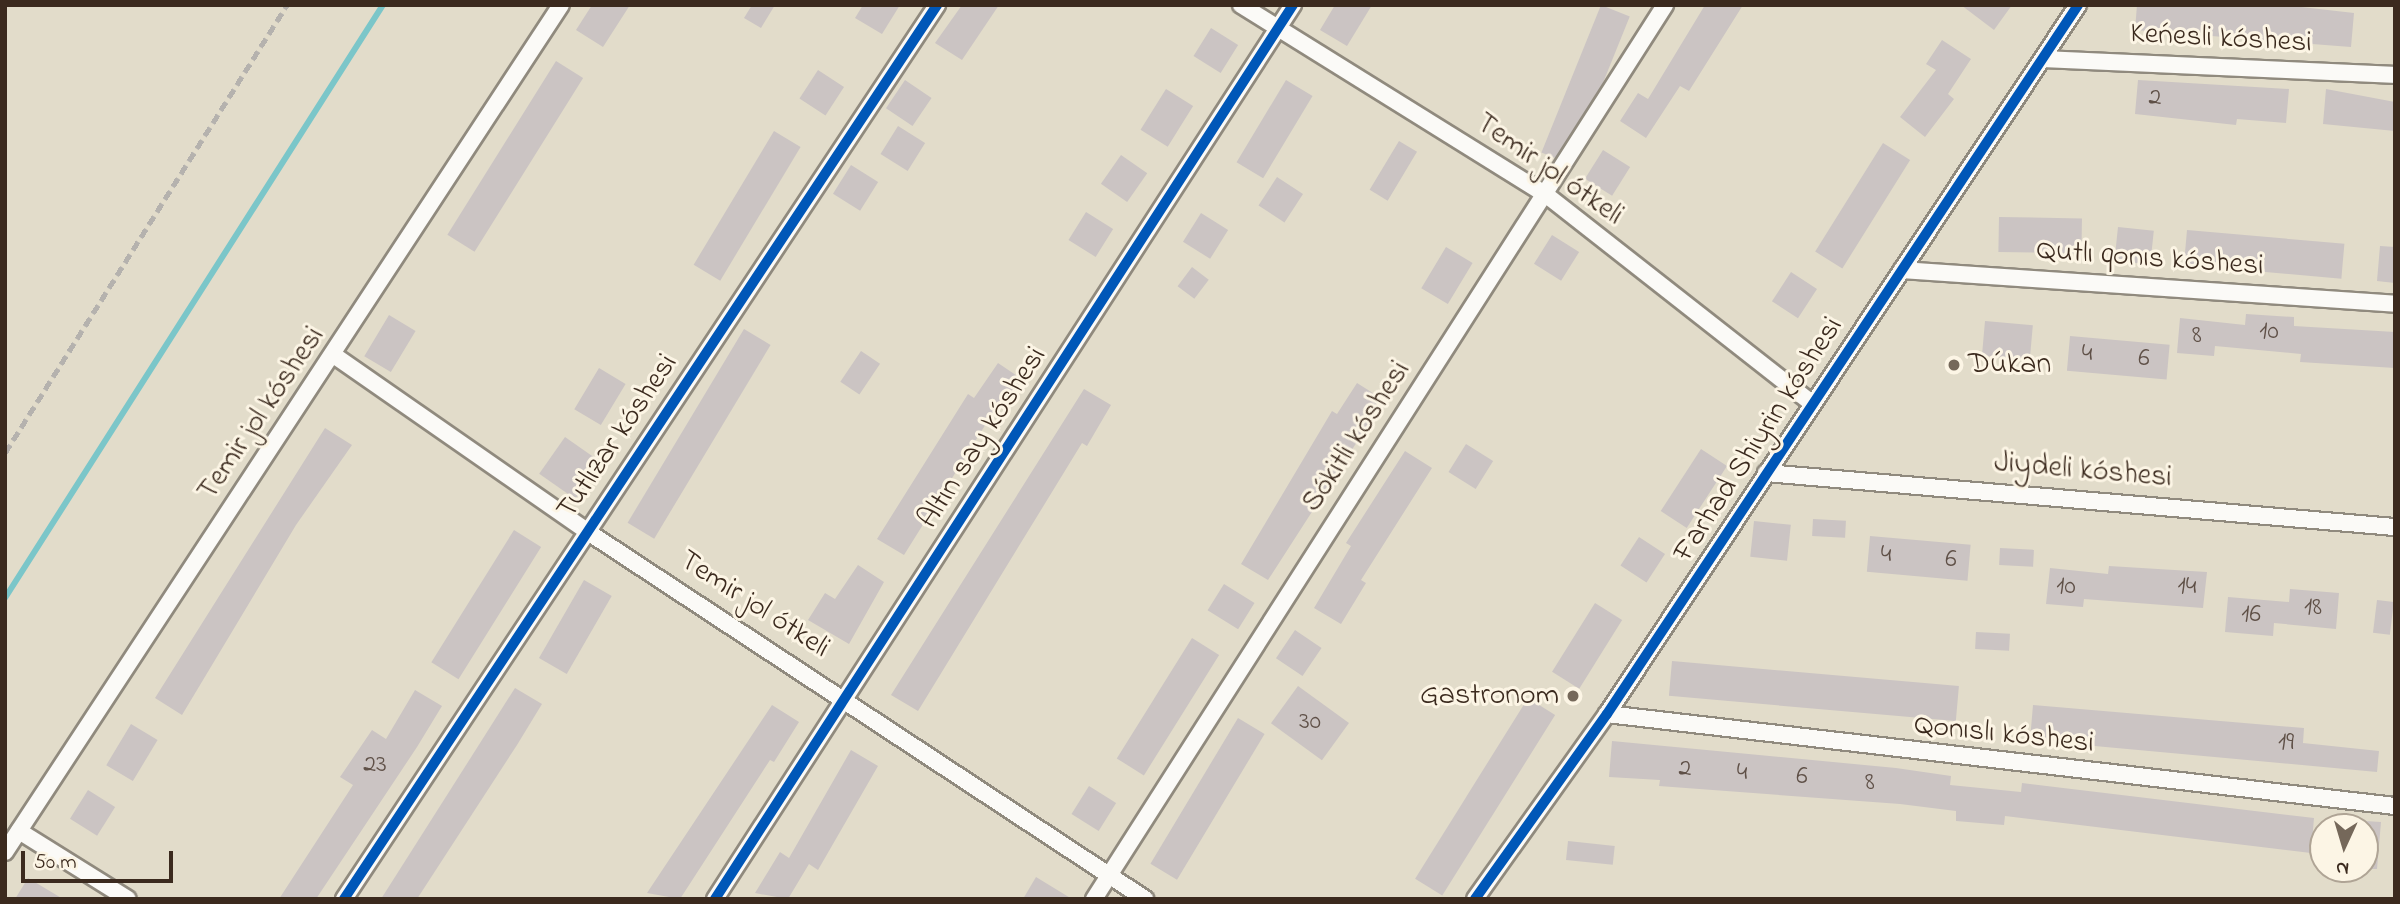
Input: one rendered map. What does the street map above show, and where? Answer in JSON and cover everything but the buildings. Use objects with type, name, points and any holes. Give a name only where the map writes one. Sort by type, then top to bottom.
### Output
[{"type":"street","name":"Temir jol kóshesi","points":[[5,852],[335,355],[561,5]]},
{"type":"street","name":"Tutlızar kóshesi","points":[[344,899],[585,530],[937,5]]},
{"type":"street","name":"Temir jol ótkeli","points":[[1241,5],[1545,194],[1810,402]]},
{"type":"street","name":"Altın say kóshesi","points":[[715,899],[1293,5]]},
{"type":"street","name":"Sókitli kóshesi","points":[[1094,899],[1665,5]]},
{"type":"street","name":"Farhad Shiyrin kóshesi","points":[[1475,899],[1607,714],[1810,402],[2045,59],[2078,5]]},
{"type":"street","name":"Keńesli kóshesi","points":[[2045,59],[2395,75]]},
{"type":"street","name":"Qutlı qonıs kóshesi","points":[[1902,270],[2395,304]]},
{"type":"street","name":"Temir jol ótkeli","points":[[335,355],[585,530],[844,697],[1145,899]]},
{"type":"street","name":"Jiydeli kóshesi","points":[[1766,472],[2395,527]]},
{"type":"street","name":"Qonıslı kóshesi","points":[[1607,714],[2395,806]]},
{"type":"street","points":[[19,831],[128,899]]},
{"type":"waterway","points":[[5,598],[383,5]]},
{"type":"railway","points":[[5,453],[287,5]]},
{"type":"cycle path","points":[[344,899],[937,5]]},
{"type":"cycle path","points":[[715,899],[1293,5]]},
{"type":"cycle path","points":[[1475,899],[1607,714],[2078,5]]},
{"type":"place","name":"Dúkan","points":[[1954,365]]},
{"type":"place","name":"Gastronom","points":[[1573,696]]}]
